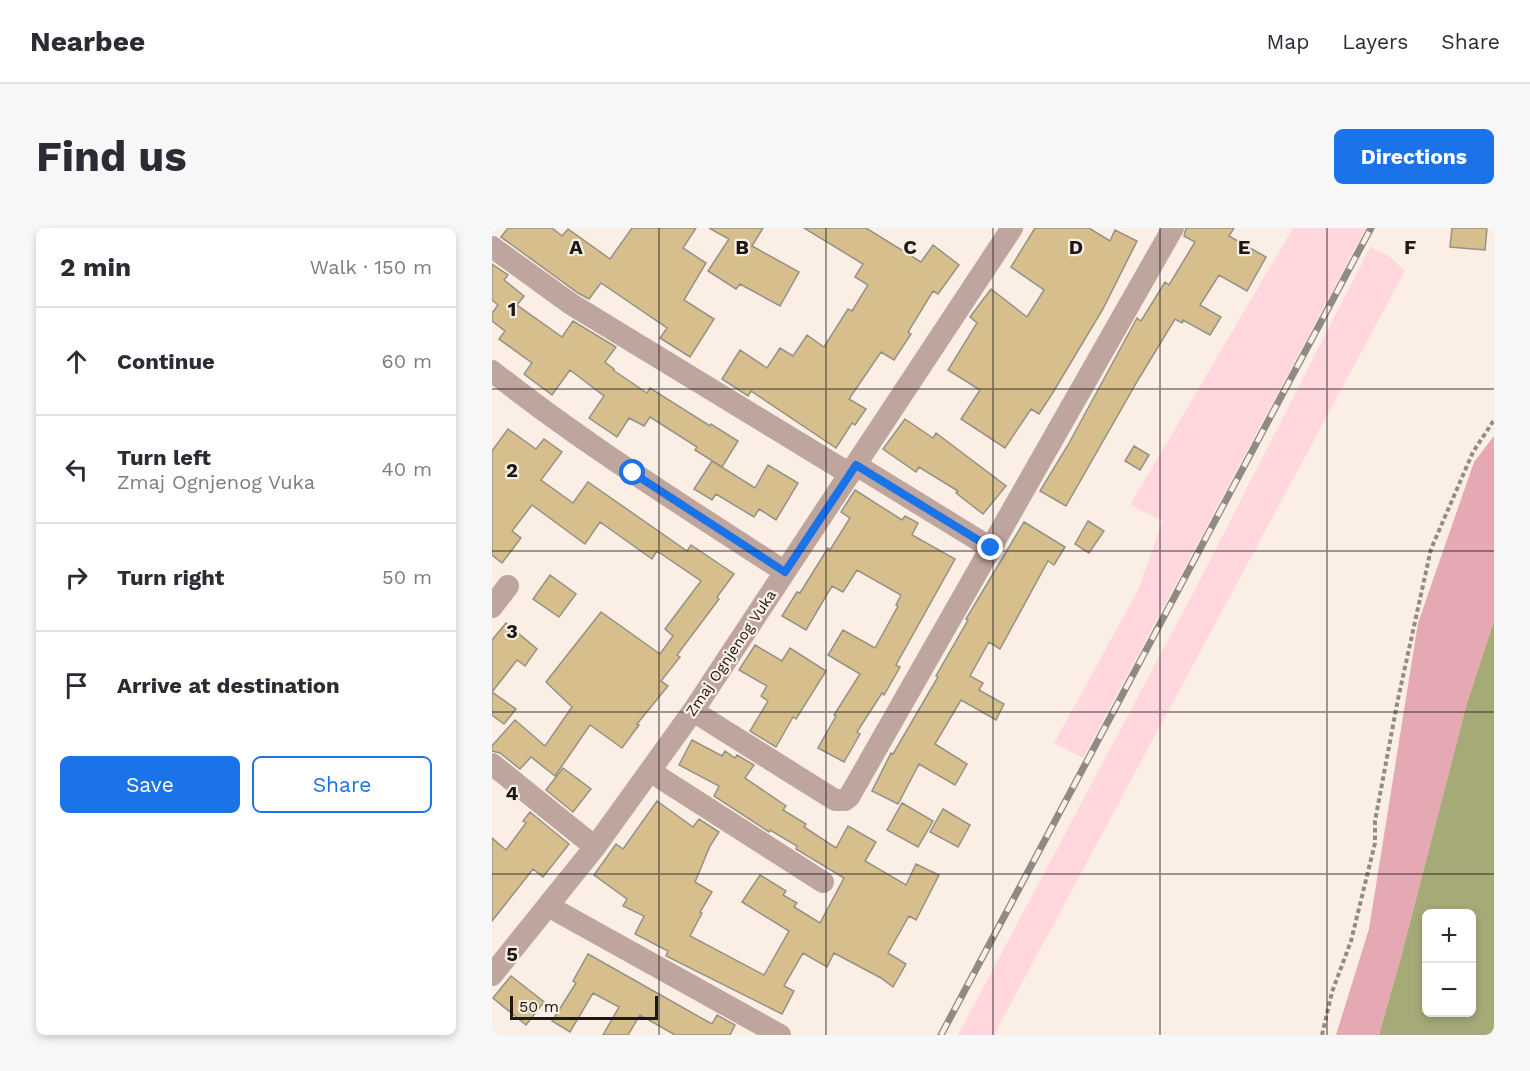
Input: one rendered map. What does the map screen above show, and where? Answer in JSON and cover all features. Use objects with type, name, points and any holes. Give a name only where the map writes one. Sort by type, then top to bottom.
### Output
[{"type":"street","name":"Zmaj Ognjenog Vuka","points":[[492,975],[595,847],[693,711],[1012,228]]},
{"type":"street","points":[[693,711],[836,800],[845,800],[852,792],[1173,228]]},
{"type":"street","points":[[492,247],[571,304],[991,548]]},
{"type":"street","points":[[492,371],[536,406],[623,466],[785,572]]},
{"type":"street","points":[[492,607],[508,586]]},
{"type":"street","points":[[492,764],[595,847]]},
{"type":"street","points":[[651,770],[823,882]]},
{"type":"street","points":[[548,906],[780,1035]]},
{"type":"path","points":[[1322,1035],[1332,992],[1351,941],[1375,843],[1375,821],[1393,722],[1431,549],[1473,452],[1494,420]]},
{"type":"shaded area","points":[[1293,228],[1366,228],[1083,758],[1054,743],[1138,590],[1163,521],[1130,505]]},
{"type":"shaded area","points":[[1370,247],[1391,257],[1405,271],[994,1035],[958,1035],[1203,574]]},
{"type":"shaded area","points":[[1494,436],[1494,621],[1467,703],[1379,1035],[1336,1035],[1369,929],[1418,623],[1474,462]]},
{"type":"shaded area","points":[[1494,621],[1494,1035],[1379,1035],[1467,703]]},
{"type":"building","points":[[508,228],[552,228],[562,236],[568,229],[610,259],[632,228],[696,228],[683,248],[706,263],[684,300],[714,319],[690,357],[660,338],[667,328],[601,283],[589,299],[578,293],[501,237]]},
{"type":"building","points":[[709,228],[763,228],[752,246],[799,272],[780,306],[740,284],[736,289],[708,271],[729,239]]},
{"type":"building","points":[[804,228],[866,228],[921,262],[933,245],[959,265],[938,294],[933,291],[908,332],[911,334],[894,360],[881,352],[849,399],[866,409],[855,425],[852,423],[836,448],[751,391],[748,396],[722,379],[740,350],[767,368],[780,348],[793,356],[807,335],[824,347],[848,309],[852,311],[868,285],[855,277],[863,264]]},
{"type":"building","points":[[1035,228],[1089,228],[1110,241],[1115,230],[1137,241],[1103,309],[1052,394],[1039,414],[1031,409],[1005,448],[961,419],[980,390],[948,370],[977,323],[970,317],[991,289],[1027,317],[1044,290],[1011,267]]},
{"type":"building","points":[[1186,228],[1234,228],[1229,236],[1266,257],[1247,291],[1219,275],[1200,305],[1221,317],[1210,335],[1183,320],[1182,323],[1175,319],[1066,506],[1040,491],[1068,445],[1137,318],[1141,321],[1165,282],[1169,285],[1195,242],[1184,236]]},
{"type":"building","points":[[1452,228],[1487,228],[1485,250],[1450,247]]},
{"type":"building","points":[[492,264],[508,275],[504,280],[524,296],[517,305],[562,337],[573,321],[616,347],[605,362],[613,370],[647,393],[650,388],[738,441],[722,467],[695,450],[697,447],[650,417],[644,426],[629,418],[617,437],[589,418],[604,396],[570,370],[552,395],[524,374],[532,363],[499,339],[505,331],[492,321],[492,313],[498,305],[492,300]]},
{"type":"building","points":[[905,419],[933,438],[936,433],[1006,486],[983,514],[956,493],[958,491],[919,467],[916,472],[883,449]]},
{"type":"building","points":[[508,429],[536,449],[544,439],[562,452],[541,480],[573,503],[588,482],[687,551],[691,545],[734,574],[717,597],[719,599],[677,655],[680,657],[661,681],[668,686],[637,724],[639,725],[622,748],[590,725],[555,776],[531,757],[520,769],[500,753],[492,751],[492,746],[515,720],[545,746],[572,707],[546,682],[601,612],[660,654],[673,636],[665,629],[701,581],[657,551],[652,559],[600,522],[585,544],[532,505],[512,531],[521,538],[502,563],[492,555],[492,451]]},
{"type":"building","points":[[1134,446],[1149,455],[1140,470],[1125,461]]},
{"type":"building","points":[[712,461],[755,488],[768,465],[798,483],[776,520],[759,509],[754,517],[716,494],[712,500],[694,489]]},
{"type":"building","points":[[855,490],[902,520],[905,516],[918,523],[912,535],[955,559],[896,665],[900,667],[884,695],[882,693],[857,732],[860,734],[844,762],[818,748],[836,716],[834,715],[860,674],[828,655],[843,630],[875,648],[898,606],[896,605],[901,595],[857,570],[843,592],[832,586],[806,630],[782,616],[797,592],[800,593],[828,548],[830,550],[850,518],[841,512]]},
{"type":"building","points":[[1088,521],[1104,531],[1089,553],[1075,544]]},
{"type":"building","points":[[1024,522],[1065,547],[1054,565],[1048,561],[1000,649],[989,642],[970,676],[983,683],[979,690],[1004,704],[996,720],[961,700],[935,744],[967,764],[955,785],[919,764],[898,804],[872,791],[891,753],[893,754],[938,677],[936,676],[968,620],[966,619]]},
{"type":"building","points":[[550,575],[576,594],[559,617],[533,599]]},
{"type":"building","points":[[506,623],[537,649],[525,666],[517,660],[492,692],[492,640]]},
{"type":"building","points":[[755,645],[782,661],[790,648],[826,671],[796,719],[793,717],[776,747],[750,731],[768,701],[761,696],[767,686],[739,670]]},
{"type":"building","points":[[492,692],[516,709],[504,724],[492,715]]},
{"type":"building","points":[[692,740],[722,756],[725,751],[735,758],[737,755],[754,765],[745,778],[786,806],[783,810],[806,824],[804,827],[836,848],[848,826],[876,842],[865,861],[906,885],[916,864],[939,875],[916,920],[909,916],[888,953],[906,964],[893,987],[881,978],[834,953],[827,967],[803,953],[784,986],[794,991],[782,1014],[666,956],[668,951],[635,934],[644,916],[623,906],[627,899],[594,875],[616,844],[623,849],[657,801],[693,827],[699,819],[719,832],[710,846],[695,882],[712,892],[690,936],[764,975],[789,931],[742,902],[760,875],[786,891],[783,895],[797,903],[794,907],[820,923],[844,878],[796,849],[797,846],[770,830],[769,832],[714,796],[719,786],[679,765]]},
{"type":"building","points":[[563,768],[591,789],[573,812],[546,790]]},
{"type":"building","points":[[902,803],[933,821],[918,847],[887,830]]},
{"type":"building","points":[[943,809],[970,825],[958,847],[930,832]]},
{"type":"building","points":[[530,812],[569,844],[543,877],[533,869],[492,921],[492,838],[506,850],[526,823],[523,821]]},
{"type":"building","points":[[588,954],[712,1024],[717,1015],[735,1025],[730,1035],[675,1035],[640,1015],[628,1035],[603,1035],[619,1007],[593,993],[570,1032],[552,1021],[576,983],[573,981]]},
{"type":"building","points":[[511,976],[544,1002],[526,1025],[493,998]]},
{"type":"railway","points":[[941,1035],[1371,228]]},
{"type":"route","points":[[633,473],[785,572],[856,465],[991,548]]}]
